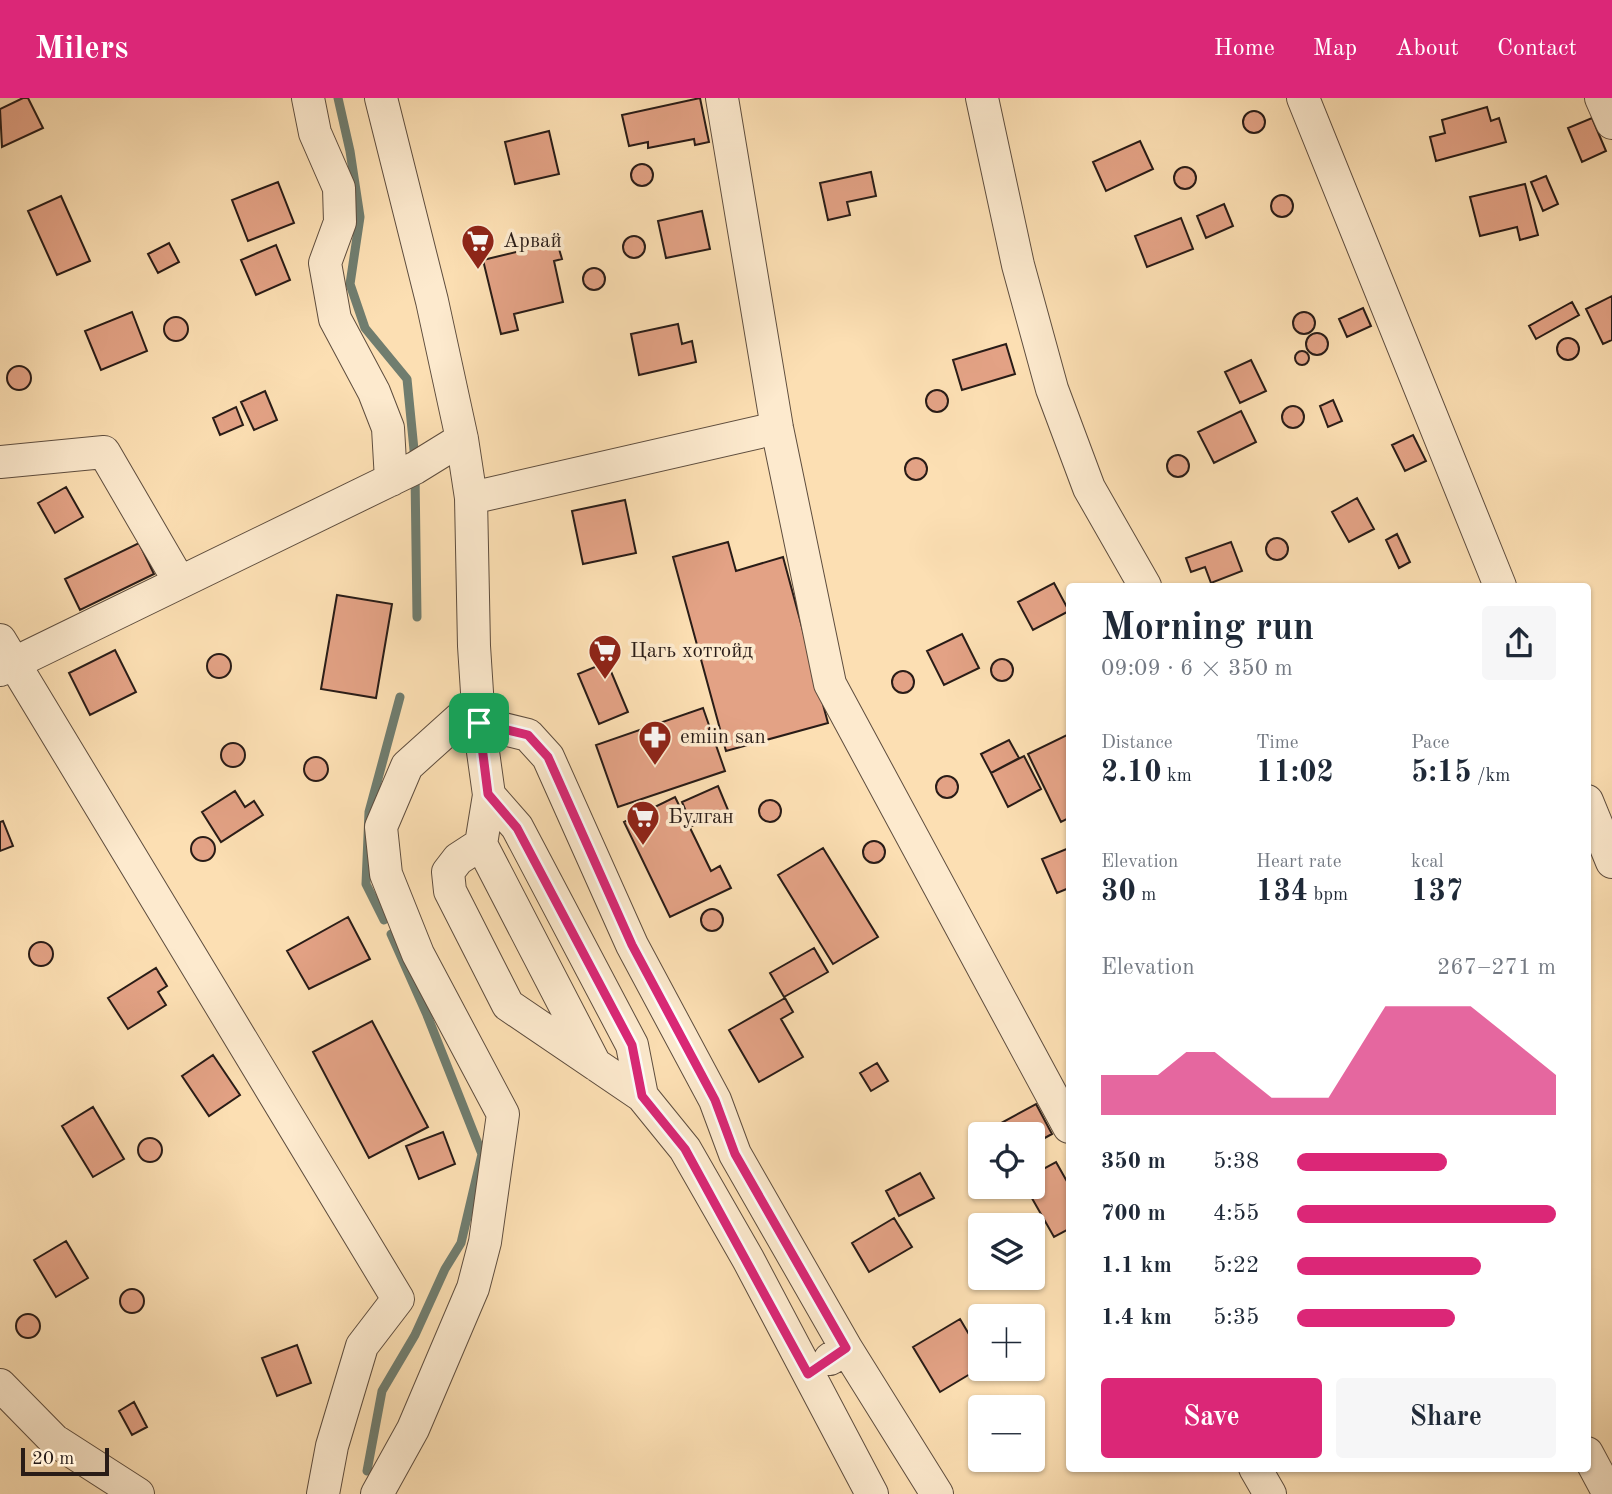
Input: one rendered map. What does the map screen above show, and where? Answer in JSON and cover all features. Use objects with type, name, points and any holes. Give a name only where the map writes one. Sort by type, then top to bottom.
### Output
[{"type":"street","points":[[308,98],[315,133],[339,188],[340,222],[325,263],[335,319],[374,393],[388,428],[391,480]]},
{"type":"street","points":[[381,98],[432,301],[462,439],[471,498],[478,713],[488,794],[481,844],[594,1064]]},
{"type":"street","points":[[722,98],[777,428],[830,684],[1066,1121]]},
{"type":"street","points":[[982,98],[1018,265],[1052,389],[1089,488],[1143,583]]},
{"type":"street","points":[[1303,98],[1499,583]]},
{"type":"street","points":[[1601,98],[1612,123]]},
{"type":"street","points":[[471,498],[777,428]]},
{"type":"street","points":[[324,1494],[332,1446],[362,1346],[398,1299],[4,658],[179,581],[391,480],[462,439]]},
{"type":"street","points":[[0,462],[104,452],[179,581]]},
{"type":"street","points":[[478,713],[528,735],[548,757],[632,945],[715,1100],[735,1154],[846,1348],[937,1494]]},
{"type":"street","points":[[377,1494],[413,1429],[473,1288],[485,1242],[503,1114],[418,954],[386,874],[381,827],[407,766],[478,713]]},
{"type":"street","points":[[488,794],[517,828],[632,1045],[642,1096]]},
{"type":"street","points":[[1591,811],[1612,862]]},
{"type":"street","points":[[481,844],[458,859],[448,873],[450,891],[508,1005],[642,1096],[685,1149],[872,1494]]},
{"type":"street","points":[[685,1149],[723,1126]]},
{"type":"street","points":[[808,1374],[846,1348]]},
{"type":"street","points":[[0,1385],[12,1416],[138,1494]]},
{"type":"street","points":[[1591,1460],[1609,1494]]},
{"type":"street","points":[[1257,1472],[1270,1494]]},
{"type":"building","points":[[28,98],[43,128],[2,147],[0,109]]},
{"type":"building","points":[[700,98],[709,142],[695,145],[694,139],[648,148],[648,142],[629,146],[622,115]]},
{"type":"building","points":[[1487,107],[1491,121],[1499,118],[1506,142],[1436,161],[1430,137],[1445,133],[1442,120]]},
{"type":"building","points":[[1254,111],[1262,114],[1265,122],[1262,130],[1254,133],[1246,130],[1243,122],[1246,114]]},
{"type":"building","points":[[1592,118],[1606,151],[1582,162],[1568,128]]},
{"type":"building","points":[[549,131],[559,174],[515,184],[505,142]]},
{"type":"building","points":[[1140,141],[1153,169],[1106,191],[1093,162]]},
{"type":"building","points":[[642,164],[650,167],[653,175],[650,183],[642,186],[634,183],[631,175],[634,167]]},
{"type":"building","points":[[1185,167],[1193,170],[1196,178],[1193,186],[1185,189],[1177,186],[1174,178],[1177,170]]},
{"type":"building","points":[[871,172],[876,196],[847,202],[850,215],[828,220],[820,183]]},
{"type":"building","points":[[1546,176],[1558,204],[1543,211],[1531,182]]},
{"type":"building","points":[[278,182],[294,223],[248,241],[232,200]]},
{"type":"building","points":[[1525,184],[1538,235],[1520,240],[1517,227],[1480,236],[1470,197]]},
{"type":"building","points":[[1282,195],[1290,198],[1293,206],[1290,214],[1282,217],[1274,214],[1271,206],[1274,198]]},
{"type":"building","points":[[61,196],[90,261],[57,275],[28,211]]},
{"type":"building","points":[[1224,204],[1233,226],[1206,238],[1197,216]]},
{"type":"building","points":[[702,211],[710,249],[666,258],[658,221]]},
{"type":"building","points":[[1181,218],[1193,249],[1147,267],[1135,236]]},
{"type":"building","points":[[634,236],[642,239],[645,247],[642,255],[634,258],[626,255],[623,247],[626,239]]},
{"type":"building","points":[[557,242],[562,259],[554,261],[563,302],[514,314],[518,330],[501,334],[483,260]]},
{"type":"building","points":[[169,243],[179,262],[158,273],[148,254]]},
{"type":"building","points":[[276,245],[290,280],[256,295],[241,260]]},
{"type":"building","points":[[594,268],[602,271],[605,279],[602,287],[594,290],[586,287],[583,279],[586,271]]},
{"type":"building","points":[[1612,296],[1612,340],[1603,344],[1586,309]]},
{"type":"building","points":[[1572,302],[1579,315],[1536,339],[1529,326]]},
{"type":"building","points":[[1363,308],[1371,326],[1347,337],[1339,319]]},
{"type":"building","points":[[132,312],[147,351],[101,370],[85,331]]},
{"type":"building","points":[[1304,312],[1312,315],[1315,323],[1312,331],[1304,334],[1296,331],[1293,323],[1296,315]]},
{"type":"building","points":[[176,317],[185,320],[188,329],[185,338],[176,341],[167,338],[164,329],[167,320]]},
{"type":"building","points":[[678,324],[682,344],[692,341],[696,362],[639,375],[631,334]]},
{"type":"building","points":[[1317,333],[1325,336],[1328,344],[1325,352],[1317,355],[1309,352],[1306,344],[1309,336]]},
{"type":"building","points":[[1568,338],[1576,341],[1579,349],[1576,357],[1568,360],[1560,357],[1557,349],[1560,341]]},
{"type":"building","points":[[1006,344],[1015,374],[962,390],[953,360]]},
{"type":"building","points":[[1299,351],[1305,351],[1309,358],[1305,365],[1299,365],[1295,361],[1295,355]]},
{"type":"building","points":[[1251,360],[1266,391],[1240,403],[1225,372]]},
{"type":"building","points":[[19,366],[28,369],[31,378],[28,387],[19,390],[10,387],[7,378],[10,369]]},
{"type":"building","points":[[937,390],[945,393],[948,401],[945,409],[937,412],[929,409],[926,401],[929,393]]},
{"type":"building","points":[[265,391],[277,420],[254,430],[241,402]]},
{"type":"building","points":[[1333,400],[1342,421],[1328,427],[1320,406]]},
{"type":"building","points":[[1293,406],[1301,409],[1304,417],[1301,425],[1293,428],[1285,425],[1282,417],[1285,409]]},
{"type":"building","points":[[236,407],[243,425],[220,435],[213,418]]},
{"type":"building","points":[[1241,411],[1256,442],[1214,463],[1198,432]]},
{"type":"building","points":[[1413,435],[1426,461],[1405,471],[1392,445]]},
{"type":"building","points":[[1178,455],[1186,458],[1189,466],[1186,474],[1178,477],[1170,474],[1167,466],[1170,458]]},
{"type":"building","points":[[916,458],[924,461],[927,469],[924,477],[916,480],[908,477],[905,469],[908,461]]},
{"type":"building","points":[[66,487],[83,517],[55,533],[38,503]]},
{"type":"building","points":[[1357,498],[1374,529],[1349,542],[1332,512]]},
{"type":"building","points":[[625,500],[636,553],[583,564],[572,511]]},
{"type":"building","points":[[1397,534],[1410,562],[1399,568],[1386,540]]},
{"type":"building","points":[[1277,538],[1285,541],[1288,549],[1285,557],[1277,560],[1269,557],[1266,549],[1269,541]]},
{"type":"building","points":[[728,542],[736,571],[783,557],[828,723],[726,751],[673,557]]},
{"type":"building","points":[[1231,542],[1242,571],[1211,583],[1205,567],[1191,572],[1186,558]]},
{"type":"building","points":[[139,543],[154,574],[80,610],[65,579]]},
{"type":"building","points":[[1054,583],[1066,605],[1066,613],[1033,630],[1018,602]]},
{"type":"building","points":[[337,595],[392,604],[376,698],[321,689]]},
{"type":"building","points":[[962,634],[979,668],[944,685],[927,651]]},
{"type":"building","points":[[115,650],[136,692],[90,715],[69,673]]},
{"type":"building","points":[[219,654],[230,661],[231,666],[224,677],[219,678],[208,671],[207,666],[214,655]]},
{"type":"building","points":[[1002,659],[1010,662],[1013,670],[1010,678],[1002,681],[994,678],[991,670],[994,662]]},
{"type":"building","points":[[607,662],[628,712],[599,724],[578,674]]},
{"type":"building","points":[[903,671],[911,674],[914,682],[911,690],[903,693],[895,690],[892,682],[895,674]]},
{"type":"building","points":[[703,708],[725,771],[618,807],[596,745]]},
{"type":"building","points":[[1066,735],[1066,820],[1061,822],[1028,754]]},
{"type":"building","points":[[1009,740],[1019,758],[991,773],[981,754]]},
{"type":"building","points":[[233,743],[244,750],[245,755],[238,766],[233,767],[222,760],[221,755],[228,744]]},
{"type":"building","points":[[1024,756],[1041,789],[1008,807],[991,773]]},
{"type":"building","points":[[316,757],[327,764],[328,769],[321,780],[316,781],[305,774],[304,769],[311,758]]},
{"type":"building","points":[[947,776],[955,779],[958,787],[955,795],[947,798],[939,795],[936,787],[939,779]]},
{"type":"building","points":[[718,786],[728,810],[692,826],[682,802]]},
{"type":"building","points":[[235,791],[245,807],[254,801],[263,815],[221,842],[202,812]]},
{"type":"building","points":[[675,797],[711,871],[720,866],[731,888],[670,917],[624,822]]},
{"type":"building","points":[[770,800],[778,803],[781,811],[778,819],[770,822],[762,819],[759,811],[762,803]]},
{"type":"building","points":[[3,821],[13,846],[0,851],[0,822]]},
{"type":"building","points":[[203,837],[214,844],[215,849],[208,860],[203,861],[192,854],[191,849],[198,838]]},
{"type":"building","points":[[874,841],[882,844],[885,852],[882,860],[874,863],[866,860],[863,852],[866,844]]},
{"type":"building","points":[[823,848],[878,937],[833,964],[778,875]]},
{"type":"building","points":[[1066,849],[1066,889],[1057,893],[1042,859]]},
{"type":"building","points":[[712,909],[720,912],[723,920],[720,928],[712,931],[704,928],[701,920],[704,912]]},
{"type":"building","points":[[348,917],[370,959],[309,989],[287,951]]},
{"type":"building","points":[[41,942],[52,949],[53,954],[46,965],[41,966],[30,959],[29,954],[36,943]]},
{"type":"building","points":[[814,948],[828,972],[784,997],[770,973]]},
{"type":"building","points":[[156,968],[167,986],[158,992],[166,1005],[128,1029],[108,998]]},
{"type":"building","points":[[785,998],[793,1012],[781,1019],[803,1057],[759,1082],[729,1030]]},
{"type":"building","points":[[372,1021],[428,1127],[369,1158],[313,1052]]},
{"type":"building","points":[[213,1055],[240,1095],[209,1116],[182,1076]]},
{"type":"building","points":[[877,1063],[888,1081],[871,1091],[860,1073]]},
{"type":"building","points":[[1036,1104],[1052,1134],[1045,1138],[1045,1122],[1003,1122]]},
{"type":"building","points":[[93,1107],[124,1159],[93,1177],[62,1126]]},
{"type":"building","points":[[443,1132],[455,1164],[419,1179],[406,1146]]},
{"type":"building","points":[[150,1138],[161,1145],[162,1150],[155,1161],[150,1162],[139,1155],[138,1150],[145,1139]]},
{"type":"building","points":[[1056,1162],[1066,1180],[1066,1231],[1054,1237],[1045,1221],[1045,1213],[1040,1213],[1032,1199],[1045,1199],[1045,1168]]},
{"type":"building","points":[[920,1173],[934,1198],[899,1216],[886,1191]]},
{"type":"building","points":[[894,1218],[912,1247],[869,1272],[852,1243]]},
{"type":"building","points":[[66,1241],[88,1278],[56,1297],[34,1260]]},
{"type":"building","points":[[132,1289],[143,1296],[144,1301],[137,1312],[132,1313],[121,1306],[120,1301],[127,1290]]},
{"type":"building","points":[[28,1314],[39,1321],[40,1326],[33,1337],[28,1338],[17,1331],[16,1326],[23,1315]]},
{"type":"building","points":[[960,1319],[968,1333],[968,1375],[940,1392],[913,1347]]},
{"type":"building","points":[[297,1345],[311,1383],[277,1396],[262,1358]]},
{"type":"building","points":[[134,1402],[147,1427],[132,1435],[119,1411]]},
{"type":"waterway","points":[[338,98],[350,151],[360,217],[350,284],[365,328],[407,379],[415,460]]},
{"type":"waterway","points":[[415,474],[417,617]]},
{"type":"waterway","points":[[384,920],[366,884],[369,812],[400,697]]},
{"type":"waterway","points":[[367,1471],[382,1391],[415,1335],[445,1269],[461,1243],[482,1154],[427,1015],[391,934]]},
{"type":"place","name":"Арвай","points":[[478,271]]},
{"type":"place","name":"Цагь хотгойд","points":[[605,681]]},
{"type":"place","name":"emiin san","points":[[655,767]]},
{"type":"place","name":"Булган","points":[[643,847]]},
{"type":"route","points":[[479,723],[528,735],[548,757],[632,945],[715,1100],[735,1154],[846,1348],[808,1374],[748,1259],[685,1149],[642,1096],[632,1045],[517,828],[488,794],[479,723]]}]
